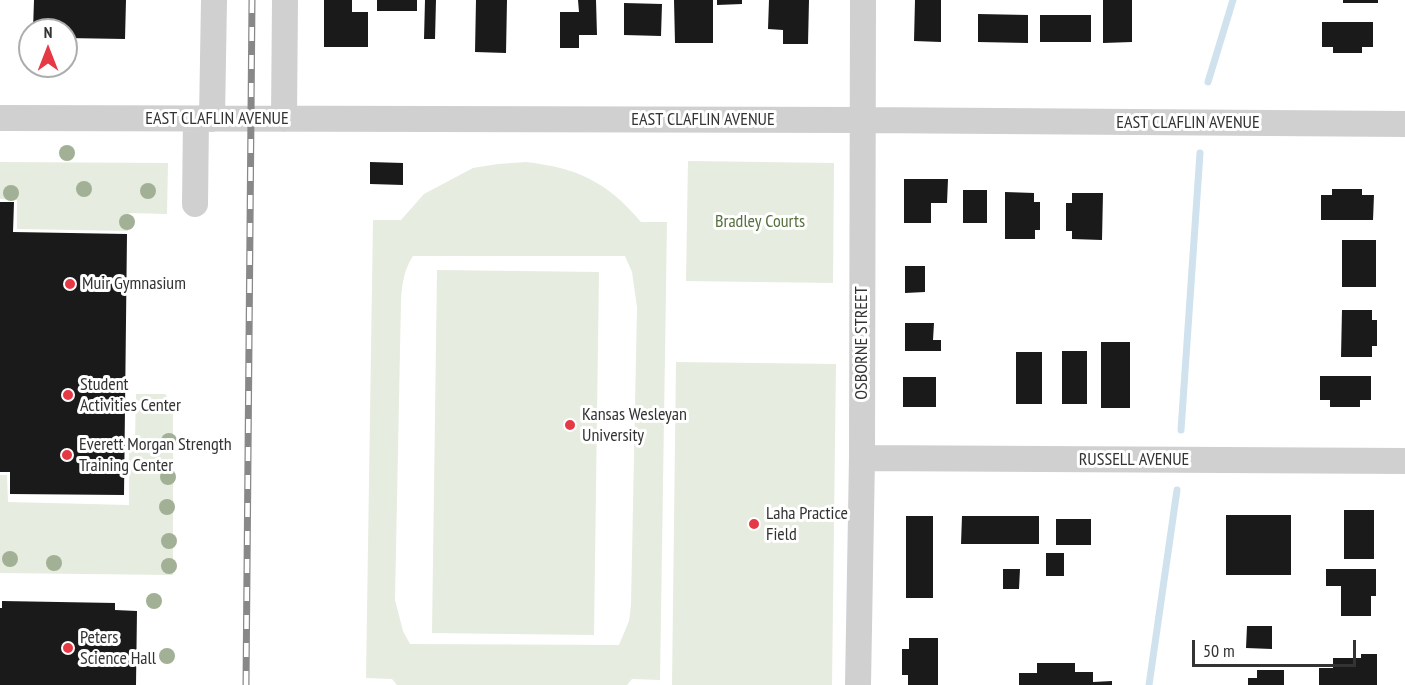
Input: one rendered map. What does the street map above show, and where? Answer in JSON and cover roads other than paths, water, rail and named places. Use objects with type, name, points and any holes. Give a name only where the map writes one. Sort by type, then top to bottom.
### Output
[{"type":"street","points":[[195,204],[214,0]]},
{"type":"street","points":[[284,119],[285,0]]},
{"type":"street","name":"OSBORNE STREET","points":[[858,685],[862,458],[863,0]]},
{"type":"street","name":"EAST CLAFLIN AVENUE","points":[[0,118],[1405,124]]},
{"type":"street","name":"RUSSELL AVENUE","points":[[862,458],[1405,461]]},
{"type":"waterway","points":[[1208,82],[1233,0]]},
{"type":"waterway","points":[[1181,430],[1200,153]]},
{"type":"waterway","points":[[1149,685],[1177,490]]},
{"type":"railway","points":[[246,685],[252,0]]},
{"type":"place","name":"Muir Gymnasium","points":[[70,284]]},
{"type":"place","name":"Student Activities Center","points":[[68,395]]},
{"type":"place","name":"Kansas Wesleyan University","points":[[570,425]]},
{"type":"place","name":"Everett Morgan Strength Training Center","points":[[67,455]]},
{"type":"place","name":"Laha Practice Field","points":[[754,524]]},
{"type":"place","name":"Peters Science Hall","points":[[68,648]]},
{"type":"park label","name":"Bradley Courts","points":[[760,222]]}]
